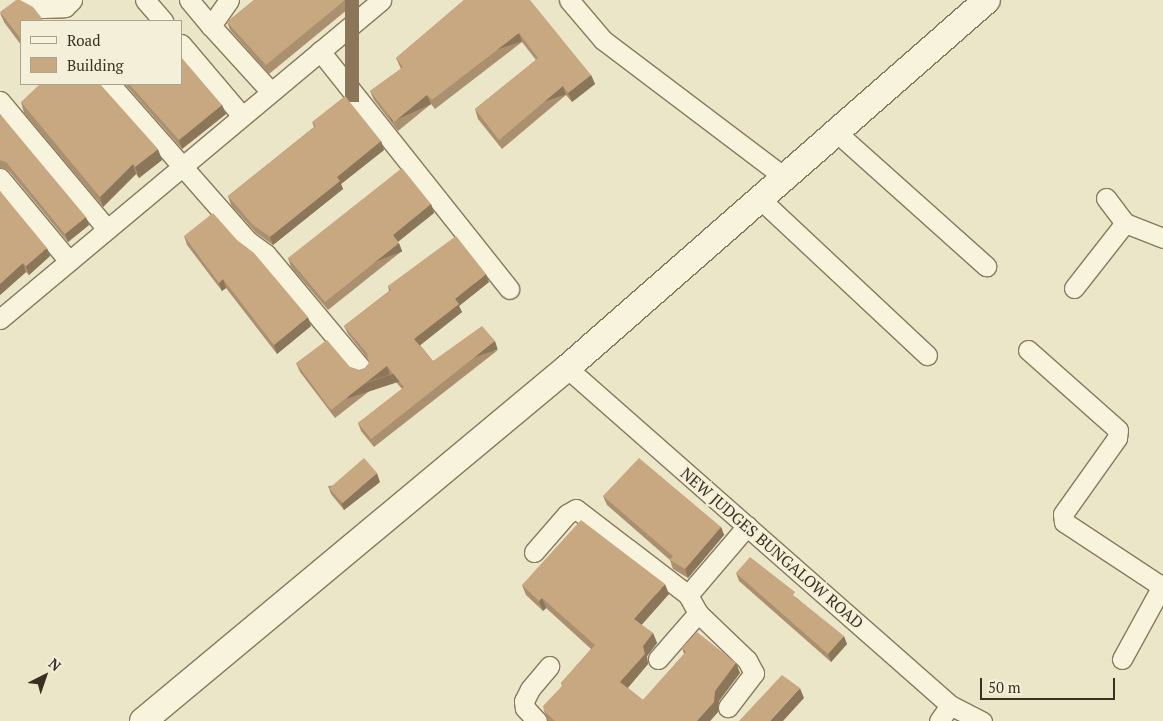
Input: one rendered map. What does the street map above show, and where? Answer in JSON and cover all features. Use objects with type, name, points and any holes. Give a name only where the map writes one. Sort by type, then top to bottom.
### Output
[{"type":"street","points":[[41,10],[65,7],[72,0]]},
{"type":"street","points":[[145,0],[161,20]]},
{"type":"street","points":[[189,0],[271,92]]},
{"type":"street","points":[[211,26],[229,0]]},
{"type":"street","points":[[1,316],[381,0]]},
{"type":"street","points":[[569,0],[603,40],[784,177]]},
{"type":"street","points":[[143,721],[567,368],[835,131],[988,0]]},
{"type":"street","points":[[182,45],[242,116]]},
{"type":"street","points":[[320,51],[509,289]]},
{"type":"street","points":[[111,85],[184,165],[248,241],[266,254],[362,368]]},
{"type":"street","points":[[0,101],[107,229]]},
{"type":"street","points":[[835,131],[986,266]]},
{"type":"street","points":[[0,178],[69,261]]},
{"type":"street","points":[[759,198],[927,355]]},
{"type":"street","points":[[1106,198],[1125,222],[1163,238]]},
{"type":"street","points":[[1074,288],[1125,222]]},
{"type":"street","points":[[1028,350],[1118,430],[1117,438],[1063,514],[1064,522],[1162,585],[1122,659]]},
{"type":"street","name":"NEW JUDGES BUNGALOW ROAD","points":[[567,368],[950,705],[982,721]]},
{"type":"street","points":[[534,552],[568,514],[576,510],[688,595],[698,613],[746,660],[754,673],[728,707]]},
{"type":"street","points":[[688,595],[747,526]]},
{"type":"street","points":[[658,659],[698,613]]},
{"type":"street","points":[[537,721],[525,708],[524,701],[530,689],[549,666]]},
{"type":"street","points":[[939,721],[950,705]]},
{"type":"building","points":[[16,0],[20,0],[33,7],[43,20],[20,20],[20,38],[0,12]]},
{"type":"building","points":[[254,0],[345,0],[266,65],[227,22]]},
{"type":"building","points":[[464,0],[530,0],[591,75],[568,93],[563,86],[499,140],[475,109],[538,58],[519,33],[432,100],[427,95],[394,122],[370,91],[403,67],[396,58]]},
{"type":"building","points":[[182,58],[222,105],[179,140],[130,85],[182,85]]},
{"type":"building","points":[[39,85],[101,85],[158,149],[135,167],[133,164],[100,197],[21,102]]},
{"type":"building","points":[[345,96],[381,141],[337,177],[340,181],[270,237],[252,224],[228,196],[316,126],[312,122]]},
{"type":"building","points":[[0,114],[86,217],[65,234],[6,162],[0,160]]},
{"type":"building","points":[[402,168],[431,204],[393,235],[399,243],[325,302],[288,258]]},
{"type":"building","points":[[0,191],[47,248],[26,266],[23,263],[0,284]]},
{"type":"building","points":[[213,213],[237,240],[254,253],[308,317],[274,345],[223,279],[219,283],[184,236]]},
{"type":"building","points":[[456,236],[486,274],[455,299],[459,304],[414,339],[433,361],[482,326],[495,341],[371,439],[358,423],[404,387],[387,366],[331,410],[296,363],[327,340],[350,367],[359,370],[365,368],[369,363],[367,353],[344,326],[391,290],[388,286]]},
{"type":"building","points":[[364,458],[377,473],[342,503],[329,488]]},
{"type":"building","points":[[639,458],[721,527],[685,569],[670,560],[673,556],[603,496]]},
{"type":"building","points":[[581,520],[665,584],[634,619],[653,633],[643,646],[645,654],[620,682],[643,700],[686,652],[682,648],[697,632],[736,663],[715,691],[714,702],[697,721],[555,721],[544,711],[543,706],[563,685],[561,683],[595,645],[542,598],[539,601],[522,585]]},
{"type":"building","points":[[750,557],[795,592],[793,595],[844,636],[828,654],[736,573]]},
{"type":"building","points":[[782,675],[800,688],[770,721],[739,721]]}]
